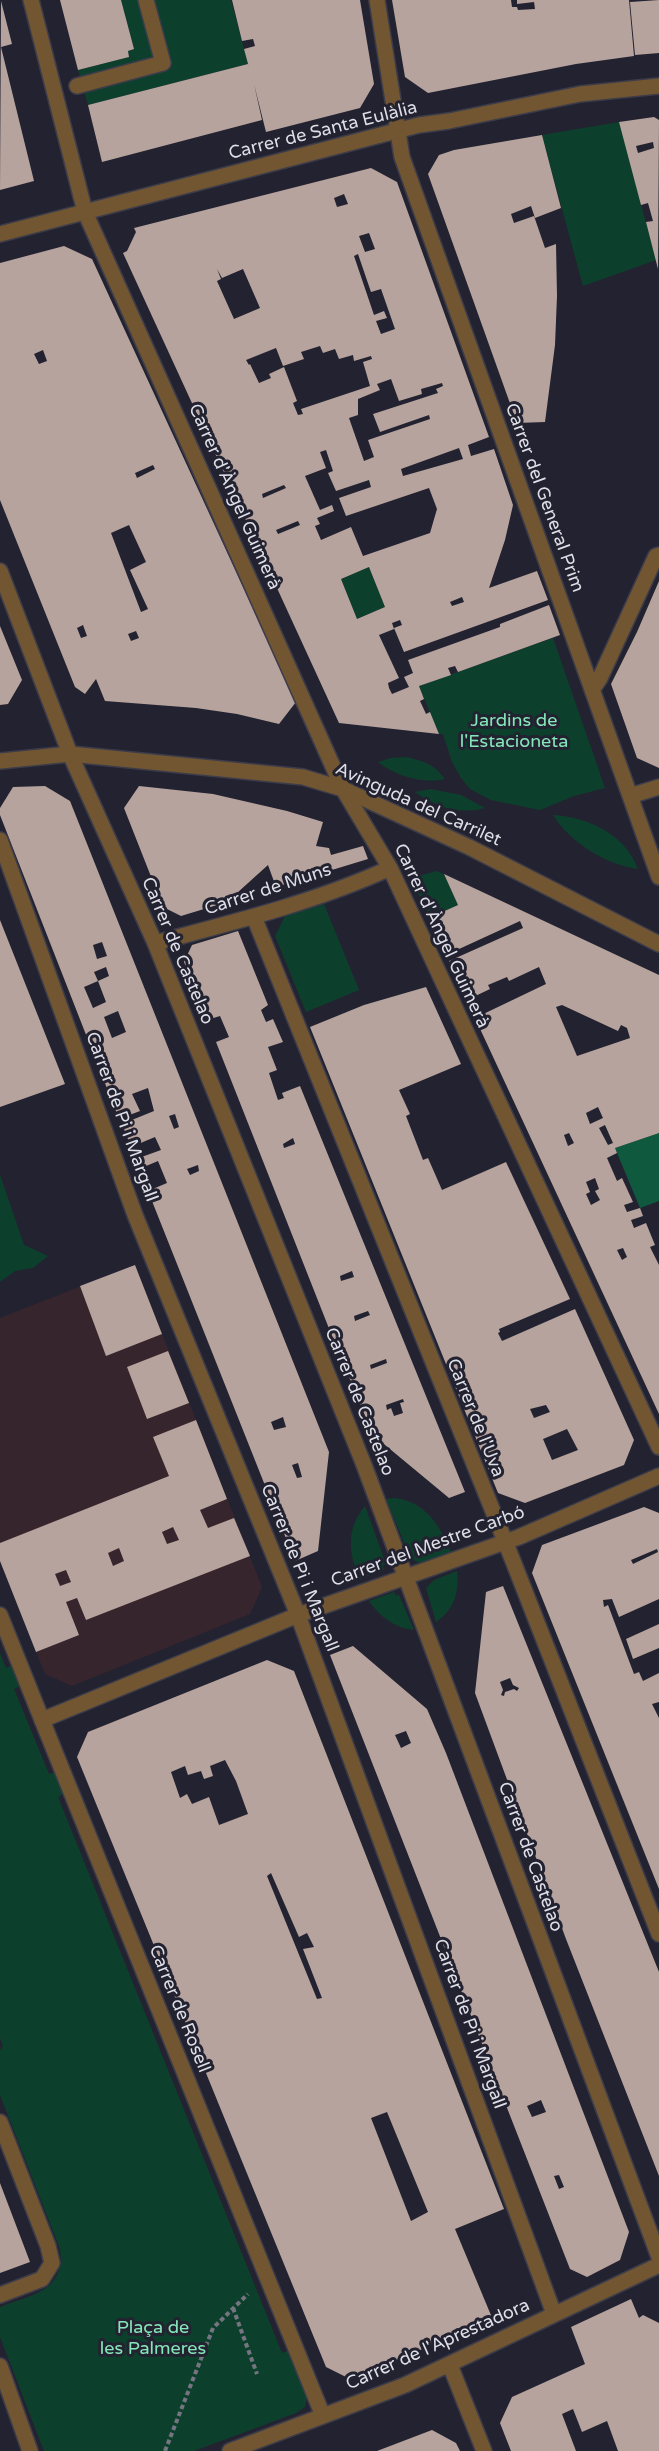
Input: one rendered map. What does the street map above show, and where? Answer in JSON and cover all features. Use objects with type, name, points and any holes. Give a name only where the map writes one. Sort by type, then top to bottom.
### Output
[{"type":"street","name":"Carrer d'Àngel Guimerà","points":[[31,0],[85,212],[343,789],[390,868],[659,1447]]},
{"type":"street","points":[[77,86],[163,63],[146,0]]},
{"type":"street","name":"Carrer del General Prim","points":[[377,0],[402,157],[659,877]]},
{"type":"street","name":"Carrer de Santa Eulàlia","points":[[0,234],[419,124],[449,121],[580,94],[659,86]]},
{"type":"street","points":[[592,690],[600,678],[656,556],[659,555]]},
{"type":"street","name":"Carrer de Castelao","points":[[0,571],[70,754],[155,943],[360,1455],[659,2256]]},
{"type":"street","name":"Avinguda del Carrilet","points":[[0,761],[70,754],[303,777],[343,789],[476,851],[659,944]]},
{"type":"street","points":[[630,796],[659,787]]},
{"type":"street","name":"Carrer de Pi i Margall","points":[[0,840],[135,1215],[298,1615],[554,2314]]},
{"type":"street","name":"Carrer de Muns","points":[[155,943],[254,917],[390,868]]},
{"type":"street","name":"Carrer de l'Uva","points":[[254,917],[659,1934]]},
{"type":"street","name":"Carrer del Mestre Carbó","points":[[42,1720],[298,1615],[504,1542],[659,1476]]},
{"type":"street","name":"Carrer de Rosell","points":[[0,1616],[323,2416]]},
{"type":"street","points":[[0,2122],[48,2246],[52,2263],[48,2273],[42,2279],[0,2295]]},
{"type":"street","name":"Carrer de l'Aprestadora","points":[[230,2451],[405,2385],[659,2265]]},
{"type":"street","points":[[450,2365],[484,2451]]},
{"type":"street","points":[[0,2367],[30,2451]]},
{"type":"path","points":[[165,2451],[213,2328],[248,2294]]},
{"type":"path","points":[[233,2308],[257,2374]]},
{"type":"shaded area","points":[[135,1265],[262,1587],[250,1614],[72,1686],[45,1674],[0,1561],[0,1318]]},
{"type":"green space","points":[[121,0],[231,0],[248,64],[88,105],[78,70],[129,57],[128,51],[134,49]]},
{"type":"green space","points":[[619,122],[656,260],[583,286],[542,135]]},
{"type":"green space","points":[[369,567],[385,607],[357,619],[341,579]]},
{"type":"green space","name":"Jardins de l'Estacioneta","points":[[553,638],[605,788],[574,796],[540,810],[491,800],[470,789],[461,778],[452,762],[443,734],[439,734],[419,686]]},
{"type":"green space","points":[[406,757],[428,764],[445,779],[410,778],[378,762]]},
{"type":"green space","points":[[430,789],[461,795],[485,808],[466,811],[448,808],[431,802],[415,792]]},
{"type":"green space","points":[[553,815],[566,816],[604,830],[625,846],[638,869],[613,862],[590,851],[569,835]]},
{"type":"green space","points":[[437,871],[444,874],[458,905],[429,918],[411,878]]},
{"type":"green space","points":[[324,904],[359,990],[306,1012],[275,936],[285,916]]},
{"type":"green space","points":[[659,1133],[659,1201],[640,1208],[615,1148]]},
{"type":"green space","points":[[0,1175],[24,1245],[48,1256],[33,1268],[15,1271],[0,1282]]},
{"type":"green space","points":[[386,1499],[406,1500],[423,1510],[437,1525],[451,1552],[420,1563],[411,1559]]},
{"type":"green space","points":[[365,1506],[386,1564],[383,1566],[384,1570],[360,1579],[353,1560],[351,1541],[355,1523]]},
{"type":"green space","points":[[457,1571],[456,1593],[452,1606],[436,1622],[426,1588],[434,1580]]},
{"type":"green space","points":[[394,1592],[396,1596],[399,1595],[414,1630],[388,1621],[369,1601]]},
{"type":"green space","name":"Plaça de les Palmeres","points":[[0,1653],[6,1668],[12,1665],[21,1686],[14,1689],[49,1774],[56,1772],[65,1793],[58,1797],[282,2353],[290,2350],[307,2397],[305,2407],[296,2413],[194,2451],[44,2451],[0,2337],[0,2307],[34,2294],[52,2283],[58,2274],[60,2249],[0,2095],[0,2050],[3,2046],[0,2038]]},
{"type":"building","points":[[60,0],[121,0],[134,49],[128,51],[129,57],[78,70]]},
{"type":"building","points":[[232,0],[360,0],[374,84],[360,108],[266,132],[254,84],[262,120],[102,162],[88,105],[248,64],[251,75],[244,49],[255,46],[253,39],[242,41]]},
{"type":"building","points":[[392,0],[511,0],[512,7],[517,7],[518,10],[535,9],[534,2],[517,4],[517,0],[629,0],[634,56],[576,64],[428,93],[405,77]]},
{"type":"building","points":[[659,0],[659,53],[635,55],[630,2]]},
{"type":"building","points":[[1,1],[12,44],[1,47],[34,181],[0,190]]},
{"type":"building","points":[[654,117],[659,120],[658,269],[646,222],[653,221],[648,203],[641,205],[619,122]],"holes":[[[653,142],[654,148],[638,153],[636,146]]]},
{"type":"building","points":[[542,135],[561,208],[535,218],[531,206],[511,214],[514,223],[534,216],[545,248],[556,244],[555,345],[545,422],[517,423],[428,174],[439,155],[454,150]]},
{"type":"building","points":[[371,168],[397,182],[489,437],[468,445],[471,456],[494,449],[513,505],[505,540],[489,588],[537,571],[548,600],[404,652],[394,628],[402,625],[400,620],[392,623],[394,629],[379,635],[399,678],[388,683],[389,688],[392,694],[409,687],[404,677],[413,673],[408,660],[500,627],[500,624],[549,605],[560,635],[458,672],[455,666],[448,668],[451,675],[419,686],[424,699],[420,701],[426,714],[430,712],[439,734],[339,723],[123,253],[127,251],[136,232],[134,228]],"holes":[[[344,194],[348,204],[337,207],[334,198]],[[369,233],[375,249],[365,252],[359,236]],[[358,254],[371,292],[381,289],[395,329],[381,334],[376,321],[387,318],[384,311],[374,315],[354,256]],[[217,269],[222,278],[243,269],[260,308],[234,319],[217,281],[221,279]],[[320,346],[323,353],[335,349],[339,359],[353,355],[354,361],[371,356],[372,359],[363,362],[370,386],[301,409],[303,414],[298,415],[293,403],[297,401],[284,367],[269,374],[271,378],[259,383],[246,360],[276,348],[283,366],[304,359],[301,352]],[[391,379],[399,401],[422,394],[421,389],[442,383],[443,386],[436,389],[438,393],[373,414],[380,432],[429,415],[430,419],[368,440],[374,457],[364,461],[349,418],[358,415],[358,399],[380,390],[377,384]],[[459,448],[463,459],[403,476],[401,469]],[[326,450],[333,471],[328,473],[336,491],[369,480],[371,487],[339,498],[346,516],[429,488],[437,509],[430,533],[363,556],[351,527],[321,540],[315,526],[320,524],[317,518],[334,511],[332,505],[320,510],[305,476],[326,468],[320,452]],[[284,485],[286,488],[263,498],[262,494]],[[298,521],[300,525],[278,534],[276,530]],[[369,567],[385,607],[357,619],[341,579]],[[462,597],[464,602],[452,606],[450,602]]]},
{"type":"building","points":[[64,246],[92,259],[296,702],[279,724],[237,714],[196,708],[105,701],[96,679],[85,694],[75,687],[0,500],[0,263]],"holes":[[[43,350],[47,361],[39,364],[34,354]],[[153,465],[155,469],[137,478],[135,473]],[[129,525],[146,562],[130,570],[148,609],[141,612],[111,533]],[[83,625],[87,636],[81,638],[77,628]],[[136,631],[139,638],[131,641],[128,634]]]},
{"type":"building","points":[[659,581],[659,768],[637,758],[611,684]]},
{"type":"building","points":[[0,626],[22,680],[8,704],[0,705]]},
{"type":"building","points":[[45,786],[70,801],[329,1452],[318,1551],[295,1561],[148,1191],[167,1183],[158,1161],[139,1169],[136,1159],[161,1150],[155,1137],[131,1147],[122,1124],[154,1111],[148,1088],[132,1094],[140,1111],[119,1119],[0,815],[0,808],[13,787]],"holes":[[[102,942],[107,956],[97,959],[93,945]],[[106,967],[109,976],[98,981],[94,972]],[[98,981],[106,1002],[93,1008],[84,987]],[[118,1011],[126,1032],[112,1038],[104,1017]],[[175,1114],[179,1127],[174,1129],[169,1116]],[[198,1165],[199,1171],[190,1175],[187,1169]],[[283,1417],[286,1427],[274,1430],[271,1422]],[[298,1463],[302,1477],[297,1478],[292,1465]]]},
{"type":"building","points":[[139,786],[213,794],[323,822],[316,846],[329,848],[331,855],[363,846],[368,859],[276,887],[268,865],[227,902],[181,916],[163,907],[124,808]]},
{"type":"building","points":[[444,874],[659,975],[659,1133],[615,1148],[617,1153],[607,1158],[617,1181],[622,1178],[633,1202],[624,1205],[627,1212],[640,1208],[643,1216],[631,1220],[634,1228],[646,1223],[655,1245],[650,1247],[659,1265],[659,1414],[475,1018],[546,984],[539,967],[509,981],[507,977],[488,985],[490,989],[467,1000],[449,961],[523,928],[520,921],[446,955],[429,918],[458,905]],"holes":[[[562,1005],[618,1031],[621,1025],[627,1028],[630,1038],[577,1056],[556,1007]],[[598,1107],[603,1118],[590,1124],[586,1113]],[[605,1125],[613,1143],[608,1145],[599,1128]],[[569,1133],[574,1143],[568,1146],[564,1135]],[[595,1178],[599,1189],[595,1191],[600,1200],[591,1205],[586,1194],[590,1192],[586,1182]],[[623,1248],[627,1257],[622,1260],[617,1250]]]},
{"type":"building","points":[[0,920],[65,1084],[0,1107]]},
{"type":"building","points":[[238,931],[268,1005],[261,1010],[266,1022],[273,1019],[283,1042],[268,1047],[277,1070],[269,1073],[278,1100],[284,1098],[282,1093],[300,1086],[465,1492],[449,1498],[373,1435],[216,1042],[229,1037],[220,1016],[207,1020],[184,962],[192,945]],"holes":[[[293,1138],[295,1144],[284,1148],[283,1144]],[[352,1271],[354,1277],[341,1281],[340,1276]],[[368,1311],[370,1315],[355,1321],[354,1316]],[[386,1359],[387,1363],[371,1369],[370,1365]],[[403,1399],[404,1402],[400,1403],[403,1413],[394,1416],[391,1408],[387,1410],[386,1405]]]},
{"type":"building","points":[[426,987],[461,1064],[399,1090],[410,1114],[406,1116],[423,1160],[428,1158],[442,1190],[506,1162],[570,1299],[499,1329],[498,1333],[502,1341],[575,1309],[634,1440],[624,1465],[525,1503],[498,1493],[310,1027],[364,1005]],"holes":[[[546,1405],[550,1412],[534,1418],[530,1409]],[[567,1429],[578,1450],[552,1460],[543,1439]]]},
{"type":"building","points":[[135,1265],[162,1334],[106,1356],[80,1286]]},
{"type":"building","points":[[168,1351],[189,1403],[147,1419],[127,1367]]},
{"type":"building","points":[[196,1420],[227,1499],[200,1510],[208,1528],[234,1518],[250,1556],[86,1620],[77,1598],[66,1602],[79,1635],[36,1652],[0,1561],[0,1543],[169,1476],[153,1437]],"holes":[[[173,1527],[179,1540],[167,1544],[162,1532]],[[119,1548],[124,1561],[113,1566],[108,1553]],[[66,1570],[71,1582],[60,1586],[55,1574]]]},
{"type":"building","points":[[644,1507],[659,1513],[659,1599],[619,1617],[612,1599],[603,1600],[604,1607],[608,1605],[634,1674],[639,1672],[643,1681],[659,1673],[659,1702],[652,1704],[659,1718],[659,1889],[532,1573],[542,1545]],"holes":[[[657,1549],[658,1552],[633,1564],[631,1560]]]},
{"type":"building","points":[[503,1586],[659,1972],[659,2176],[566,1939],[475,1693],[486,1592]],"holes":[[[510,1678],[513,1685],[519,1688],[517,1691],[514,1689],[505,1692],[504,1696],[501,1695],[503,1690],[500,1682]]]},
{"type":"building","points":[[659,1624],[659,1648],[633,1659],[626,1639]]},
{"type":"building","points":[[353,1646],[427,1709],[446,1753],[629,2232],[620,2260],[587,2277],[570,2269],[330,1655]],"holes":[[[406,1731],[411,1743],[401,1748],[395,1735]],[[541,2100],[546,2112],[532,2117],[527,2106]],[[559,2175],[564,2187],[559,2189],[554,2176]]]},
{"type":"building","points":[[267,1660],[294,1671],[504,2209],[455,2229],[493,2320],[350,2379],[326,2367],[77,1757],[88,1732]],"holes":[[[225,1760],[236,1781],[248,1814],[219,1825],[209,1797],[192,1804],[187,1794],[180,1798],[171,1772],[185,1766],[188,1775],[201,1771],[204,1779],[213,1776],[210,1766]],[[271,1873],[299,1937],[307,1933],[314,1947],[303,1949],[322,1998],[317,1999],[267,1876]],[[387,2112],[428,2212],[411,2221],[371,2118]]]},
{"type":"building","points":[[0,2183],[30,2262],[0,2273]]},
{"type":"building","points":[[631,2299],[639,2318],[643,2315],[659,2323],[659,2451],[618,2451],[607,2421],[582,2432],[573,2409],[562,2414],[576,2451],[511,2451],[500,2423],[512,2397],[585,2364],[571,2327]]},
{"type":"building","points":[[432,2430],[456,2443],[460,2451],[377,2451]]}]
